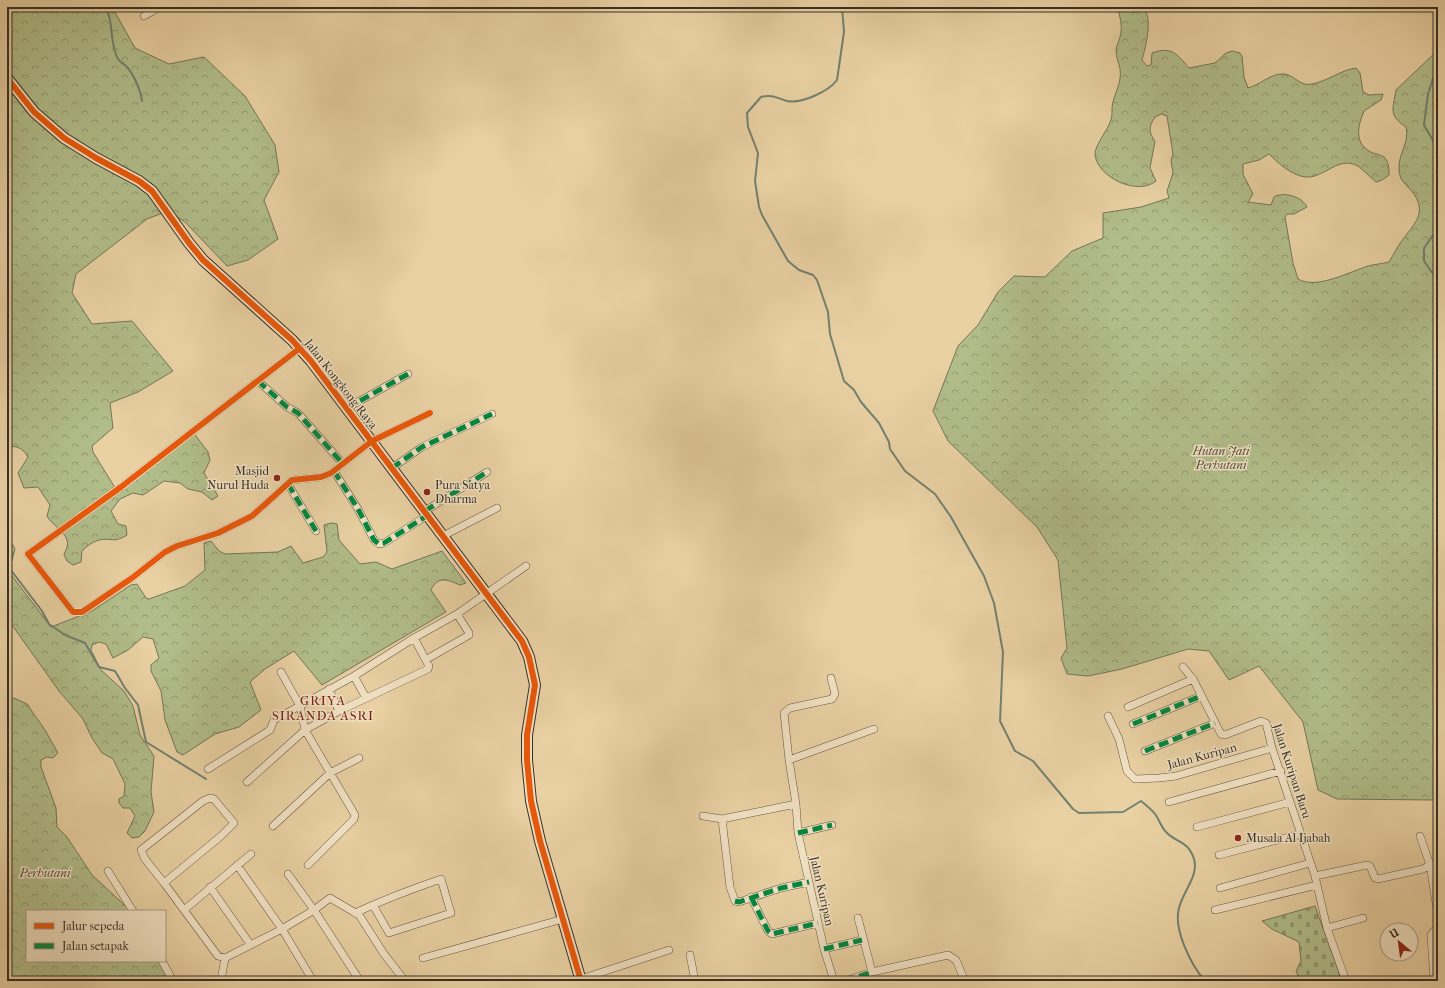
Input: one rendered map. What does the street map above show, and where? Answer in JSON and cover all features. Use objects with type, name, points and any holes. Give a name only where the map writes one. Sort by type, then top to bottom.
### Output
[{"type":"street","points":[[144,16],[160,7]]},
{"type":"street","name":"Jalan Kongkong Raya","points":[[7,78],[34,112],[64,138],[96,158],[140,181],[152,192],[203,260],[300,348],[427,513],[522,641],[529,657],[535,685],[527,735],[526,760],[531,801],[540,841],[581,980]]},
{"type":"street","points":[[300,348],[121,487],[28,554],[50,579],[73,612],[82,612],[138,574],[165,552],[177,546],[218,533],[252,516],[288,484],[297,479],[321,477],[334,471],[372,441],[430,413]]},
{"type":"street","points":[[347,408],[408,374]]},
{"type":"street","points":[[258,381],[286,407],[298,413],[343,464]]},
{"type":"street","points":[[392,468],[428,444],[492,414]]},
{"type":"street","points":[[334,471],[358,509],[374,540],[379,544],[384,543],[487,472]]},
{"type":"street","points":[[288,484],[316,530]]},
{"type":"street","points":[[443,536],[496,508]]},
{"type":"street","points":[[208,769],[270,730],[274,720],[354,676],[414,638],[457,614],[485,593],[526,566]]},
{"type":"street","points":[[427,660],[469,635],[457,614]]},
{"type":"street","points":[[247,782],[305,730],[339,711],[425,670],[429,666],[427,660],[414,638]]},
{"type":"street","name":"Jalan Kuripan Baru","points":[[1183,667],[1193,679],[1219,732],[1225,735],[1263,721],[1266,723],[1272,748],[1315,876],[1327,928],[1346,981]]},
{"type":"street","points":[[281,672],[300,706],[305,730],[355,815],[354,819],[308,865]]},
{"type":"street","points":[[354,676],[366,698]]},
{"type":"street","name":"Jalan Kuripan","points":[[832,678],[836,694],[832,699],[790,708],[784,713],[796,804],[798,833],[824,949],[834,981]]},
{"type":"street","points":[[1128,707],[1193,679]]},
{"type":"street","points":[[329,689],[339,711]]},
{"type":"street","points":[[1133,724],[1201,696]]},
{"type":"street","name":"Jalan Kuripan","points":[[1108,716],[1119,739],[1127,771],[1135,779],[1176,776],[1272,748]]},
{"type":"street","points":[[1145,752],[1215,723]]},
{"type":"street","points":[[789,760],[874,729]]},
{"type":"street","points":[[273,826],[330,773],[359,758]]},
{"type":"street","points":[[1169,802],[1280,771]]},
{"type":"street","points":[[164,883],[221,836],[234,823],[214,799],[210,798],[203,801],[141,850],[145,858],[218,956],[225,958],[282,929],[314,910],[330,898],[357,914],[384,954],[405,981]]},
{"type":"street","points":[[1197,827],[1290,802]]},
{"type":"street","points":[[703,816],[722,819],[796,804]]},
{"type":"street","points":[[722,819],[732,895],[735,900],[739,902],[781,888],[809,882]]},
{"type":"street","points":[[798,833],[832,825]]},
{"type":"street","points":[[1219,855],[1301,834]]},
{"type":"street","points":[[1420,836],[1430,865],[1437,899],[1438,916]]},
{"type":"street","points":[[184,910],[251,854]]},
{"type":"street","points":[[1220,888],[1310,863]]},
{"type":"street","points":[[1315,876],[1367,864],[1370,866],[1375,878],[1378,879],[1423,869],[1430,865],[1438,864]]},
{"type":"street","points":[[237,865],[282,929],[313,981]]},
{"type":"street","points":[[108,872],[132,910]]},
{"type":"street","points":[[288,874],[314,910],[360,981]]},
{"type":"street","points":[[357,914],[373,905],[441,879],[451,913],[389,933],[373,905]]},
{"type":"street","points":[[1215,910],[1317,885]]},
{"type":"street","points":[[210,887],[250,944]]},
{"type":"street","points":[[752,897],[768,931],[772,934],[818,922]]},
{"type":"street","points":[[858,918],[862,940],[872,972]]},
{"type":"street","points":[[1327,928],[1363,918]]},
{"type":"street","points":[[423,958],[563,919]]},
{"type":"street","points":[[1434,980],[1431,935],[1434,931],[1438,930]]},
{"type":"street","points":[[824,949],[862,940]]},
{"type":"street","points":[[581,980],[669,950]]},
{"type":"street","points":[[690,955],[695,981]]},
{"type":"street","points":[[845,981],[872,972],[948,955],[956,960],[965,981]]},
{"type":"street","points":[[220,981],[225,958]]},
{"type":"street","points":[[163,962],[173,981]]},
{"type":"street","points":[[500,981],[510,981]]},
{"type":"green space","points":[[7,7],[112,7],[135,48],[169,64],[204,57],[245,96],[275,145],[279,172],[264,200],[278,239],[248,260],[227,266],[185,222],[168,211],[147,219],[76,274],[72,293],[92,324],[132,321],[173,371],[138,392],[110,403],[113,428],[92,446],[93,452],[117,491],[193,432],[208,452],[210,460],[204,473],[218,496],[212,500],[202,492],[188,489],[180,483],[164,481],[143,495],[133,493],[120,499],[111,511],[118,524],[126,526],[127,535],[115,540],[103,539],[92,543],[82,551],[81,562],[73,565],[67,561],[64,555],[67,548],[66,538],[47,516],[50,505],[38,487],[24,488],[18,473],[28,457],[24,451],[19,448],[7,446]]},
{"type":"green space","name":"Hutan Jati Perhutani","points":[[1117,7],[1139,7],[1144,10],[1147,15],[1148,30],[1142,60],[1147,66],[1151,65],[1152,53],[1159,51],[1165,50],[1174,53],[1189,68],[1215,63],[1226,53],[1232,51],[1240,53],[1242,56],[1244,77],[1248,88],[1279,74],[1291,76],[1304,84],[1312,84],[1324,81],[1345,71],[1356,68],[1360,73],[1363,92],[1369,95],[1383,94],[1381,100],[1364,111],[1359,129],[1360,140],[1367,150],[1384,157],[1387,161],[1389,175],[1382,180],[1376,182],[1358,166],[1351,163],[1337,165],[1312,177],[1305,177],[1295,174],[1281,165],[1269,154],[1259,160],[1243,164],[1243,174],[1253,194],[1248,202],[1271,205],[1274,197],[1278,195],[1287,195],[1297,198],[1305,203],[1307,207],[1294,214],[1287,214],[1285,217],[1293,263],[1298,279],[1305,282],[1333,279],[1368,266],[1389,262],[1418,218],[1418,201],[1412,191],[1402,180],[1399,173],[1400,158],[1407,132],[1406,127],[1396,119],[1393,107],[1396,90],[1438,50],[1438,801],[1337,799],[1318,790],[1303,722],[1259,666],[1229,680],[1209,651],[1188,649],[1122,669],[1088,676],[1067,674],[1061,658],[1067,648],[1058,560],[1037,527],[948,441],[933,411],[958,346],[978,325],[998,292],[1014,276],[1045,277],[1072,251],[1103,238],[1103,213],[1141,207],[1169,198],[1167,191],[1173,173],[1171,160],[1173,154],[1167,116],[1161,114],[1155,117],[1151,123],[1150,132],[1155,141],[1150,168],[1156,181],[1148,185],[1139,186],[1120,182],[1103,171],[1095,155],[1095,151],[1111,120],[1112,104],[1120,77],[1116,47],[1120,39],[1121,25]]},
{"type":"green space","points":[[331,523],[337,524],[339,540],[360,564],[376,562],[392,569],[442,551],[466,583],[460,585],[447,580],[437,582],[431,590],[446,612],[322,685],[294,651],[265,669],[250,682],[261,710],[239,727],[215,734],[183,755],[177,752],[165,720],[161,691],[151,671],[151,665],[159,658],[153,639],[143,637],[128,650],[113,658],[106,644],[99,642],[92,645],[91,650],[101,670],[124,691],[133,706],[140,735],[154,756],[151,792],[154,812],[145,831],[139,837],[132,838],[127,833],[135,816],[130,808],[123,808],[119,803],[119,799],[124,796],[125,784],[113,759],[102,753],[92,738],[83,719],[59,691],[12,625],[7,627],[7,535],[15,549],[9,572],[51,627],[92,611],[131,585],[137,584],[146,598],[149,599],[185,586],[205,570],[204,543],[211,541],[219,551],[225,554],[278,552],[291,546],[303,563],[323,557],[327,552],[324,525]]},
{"type":"green space","name":"Perhutani","points":[[14,698],[27,704],[45,730],[58,753],[53,758],[47,757],[41,760],[41,767],[56,808],[57,827],[67,837],[92,875],[130,910],[26,910],[26,962],[160,962],[170,981],[7,981],[7,701]]},
{"type":"green space","points":[[1315,906],[1342,981],[1299,978],[1296,971],[1301,961],[1299,942],[1272,929],[1262,921]]},
{"type":"waterway","points":[[106,7],[110,20],[115,53],[119,60],[132,74],[139,88],[142,101]]},
{"type":"waterway","points":[[842,7],[844,32],[837,80],[815,96],[800,101],[787,101],[771,96],[761,97],[747,113],[748,127],[758,153],[755,181],[759,207],[788,261],[799,270],[813,275],[817,280],[828,312],[830,334],[844,381],[854,390],[861,402],[879,423],[889,442],[890,449],[905,471],[935,494],[951,517],[984,576],[994,603],[1003,652],[1000,721],[1015,751],[1033,761],[1073,809],[1079,813],[1123,812],[1141,801],[1155,814],[1166,832],[1185,845],[1191,853],[1195,865],[1193,877],[1181,902],[1178,917],[1184,946],[1194,966],[1205,981]]},
{"type":"waterway","points":[[1438,63],[1428,94],[1424,125],[1438,149]]},
{"type":"waterway","points":[[1438,228],[1424,248],[1424,261],[1438,281]]},
{"type":"waterway","points":[[7,565],[42,611],[49,624],[65,635],[85,643],[99,667],[115,671],[125,688],[138,705],[146,742],[206,779]]},
{"type":"marked path","points":[[347,408],[408,374]]},
{"type":"marked path","points":[[258,381],[287,407],[298,413],[343,464]]},
{"type":"marked path","points":[[392,468],[422,447],[492,414]]},
{"type":"marked path","points":[[334,471],[358,509],[374,540],[379,544],[384,543],[428,515]]},
{"type":"marked path","points":[[425,511],[487,472]]},
{"type":"marked path","points":[[288,484],[316,531]]},
{"type":"marked path","points":[[1133,724],[1201,696]]},
{"type":"marked path","points":[[1145,751],[1215,723]]},
{"type":"marked path","points":[[798,833],[832,825]]},
{"type":"marked path","points":[[735,901],[739,902],[781,888],[809,882]]},
{"type":"marked path","points":[[751,897],[768,931],[772,934],[818,923]]},
{"type":"marked path","points":[[824,949],[862,940]]},
{"type":"marked path","points":[[845,981],[872,972]]},
{"type":"cycle path","points":[[7,78],[34,112],[64,138],[96,158],[139,181],[152,191],[203,260],[292,340],[311,361],[522,641],[529,657],[535,685],[527,735],[527,760],[531,801],[540,841],[581,981]]},
{"type":"cycle path","points":[[300,348],[121,487],[28,554],[73,612],[82,612],[132,578],[165,552],[177,546],[218,533],[252,516],[292,480],[321,477],[331,473],[372,441],[430,413]]},
{"type":"place","name":"Masjid Nurul Huda","points":[[277,478]]},
{"type":"place","name":"Pura Satya Dharma","points":[[427,492]]},
{"type":"place","name":"Musala Al Ijabah","points":[[1238,838]]},
{"type":"district","name":"GRIYA SIRANDA ASRI","points":[[323,708]]}]
